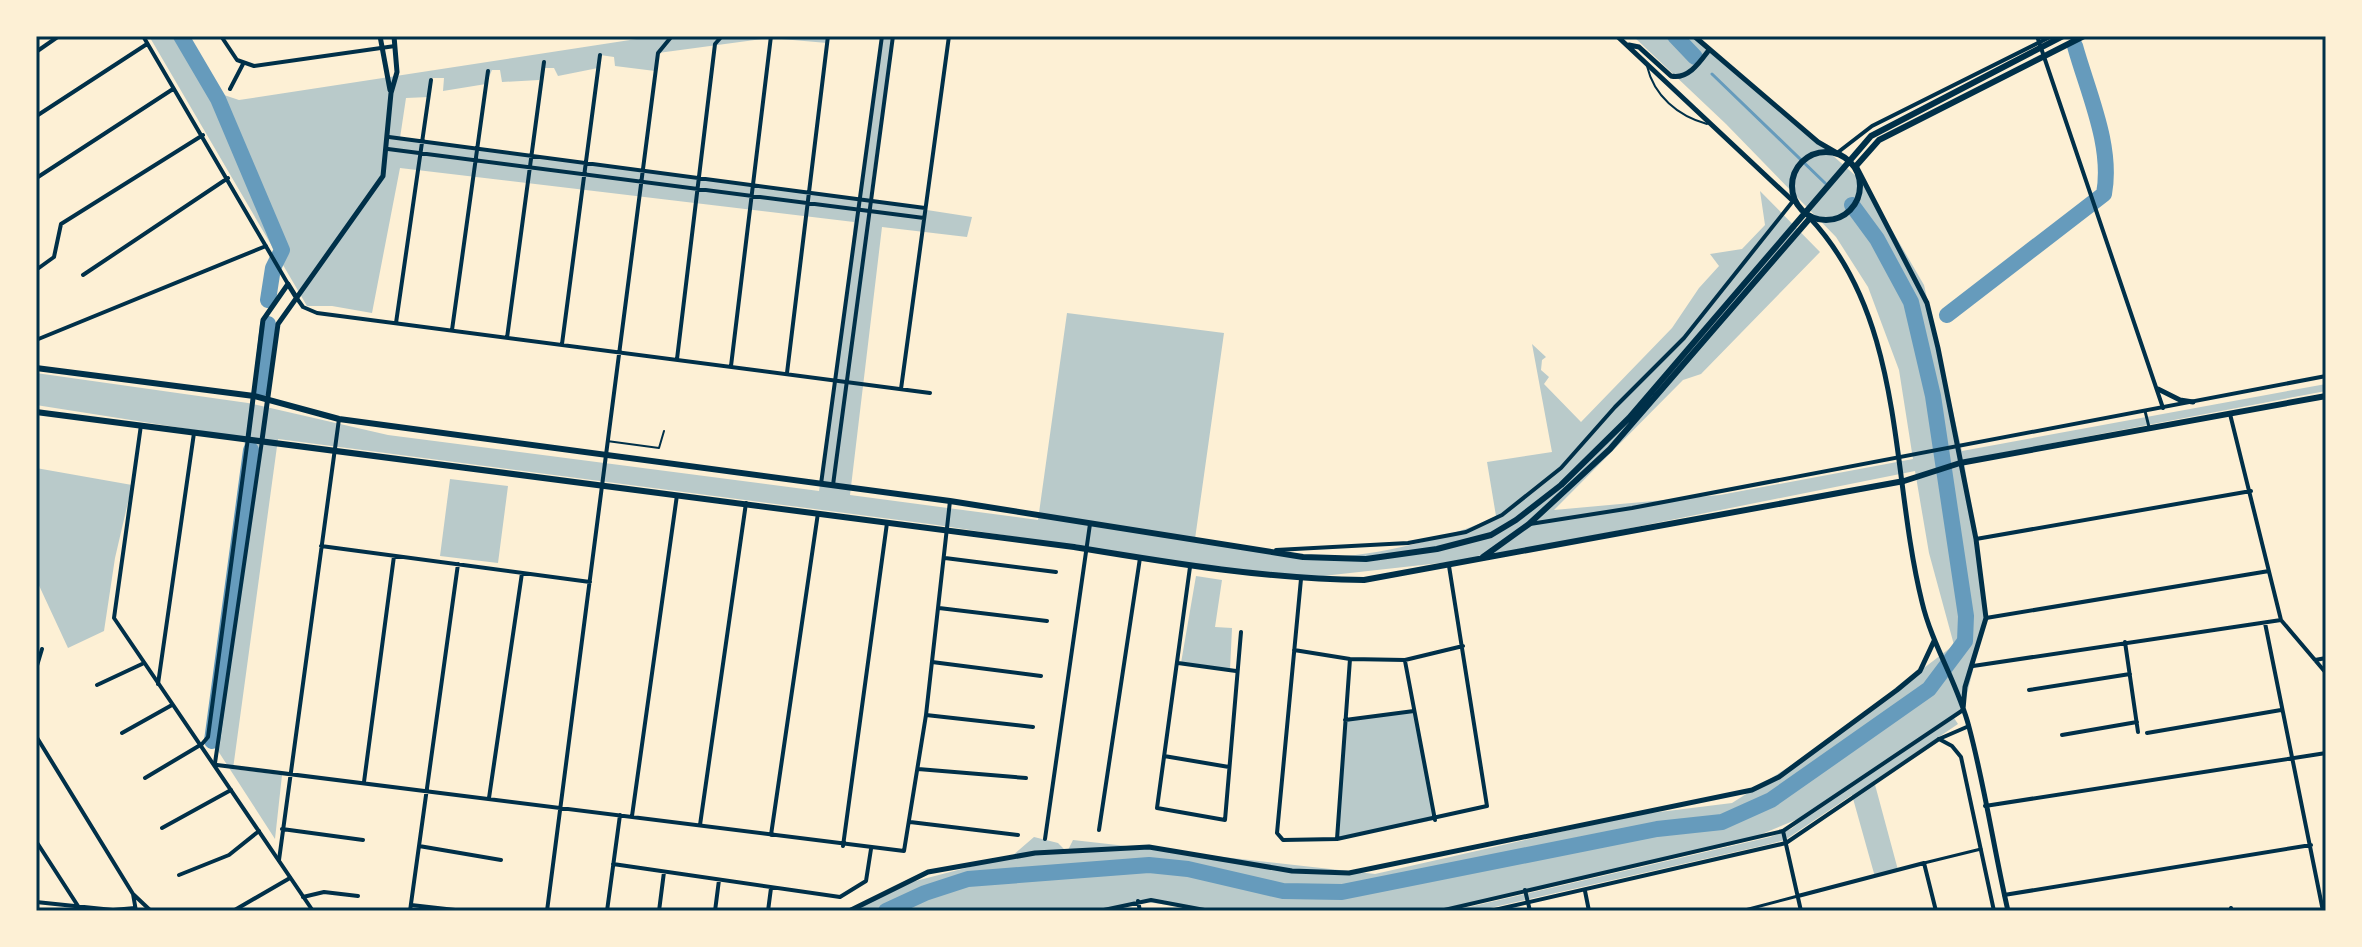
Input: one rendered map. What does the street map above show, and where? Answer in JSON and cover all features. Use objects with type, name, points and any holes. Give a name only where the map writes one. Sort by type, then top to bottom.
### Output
[{"type":"main road","points":[[380,36],[391,93]]},
{"type":"main road","points":[[262,440],[278,324],[379,187],[388,149],[391,93],[397,72],[394,36]]},
{"type":"main road","points":[[1617,36],[1793,201],[1835,245],[1869,311],[1900,456],[1919,588],[1935,643],[1969,726],[2008,911]]},
{"type":"main road","points":[[1694,36],[1708,52],[1818,142],[1856,166],[1927,303],[1976,539],[1986,618],[1965,687],[1963,710]]},
{"type":"main road","points":[[36,368],[254,396],[339,419],[950,501],[1303,557],[1366,559],[1413,553],[1491,535],[1561,485],[1629,418],[1871,136],[2063,36]]},
{"type":"main road","points":[[1810,218],[1836,219],[1860,198],[1856,166],[1879,140],[2084,36]]},
{"type":"main road","points":[[1626,44],[1639,47],[1671,76],[1678,78],[1690,71],[1708,52]]},
{"type":"main road","points":[[1793,201],[1792,183],[1804,161],[1819,152],[1837,153]]},
{"type":"main road","points":[[1481,558],[1529,524],[1610,449],[1810,218]]},
{"type":"main road","points":[[248,438],[263,320],[288,284],[296,297]]},
{"type":"main road","points":[[2158,389],[2180,400],[2193,402]]},
{"type":"main road","points":[[36,412],[746,503],[1088,549],[1190,567],[1301,579],[1364,580],[1904,481],[1960,463],[2326,396]]},
{"type":"main road","points":[[849,911],[928,872],[1012,855],[1149,847],[1292,871],[1349,873],[1752,790],[1779,777],[1897,690],[1920,671],[1935,643]]},
{"type":"street","points":[[36,52],[59,36]]},
{"type":"street","points":[[143,36],[288,284]]},
{"type":"street","points":[[221,36],[243,64],[267,66],[395,46]]},
{"type":"street","points":[[444,36],[465,36]]},
{"type":"street","points":[[547,911],[658,53],[672,36]]},
{"type":"street","points":[[677,359],[715,44],[722,36]]},
{"type":"street","points":[[731,366],[771,36]]},
{"type":"street","points":[[787,373],[828,36]]},
{"type":"street","points":[[821,484],[882,36]]},
{"type":"street","points":[[833,485],[893,36]]},
{"type":"street","points":[[901,389],[949,36]]},
{"type":"street","points":[[2037,36],[2042,42],[2044,57],[2163,408]]},
{"type":"street","points":[[1837,153],[1872,126],[2052,36]]},
{"type":"street","points":[[38,115],[147,44]]},
{"type":"street","points":[[562,344],[587,175],[600,55]]},
{"type":"street","points":[[507,338],[544,62]]},
{"type":"street","points":[[230,89],[243,64]]},
{"type":"street","points":[[452,330],[488,71]]},
{"type":"street","points":[[396,323],[431,80]]},
{"type":"street","points":[[38,177],[174,89]]},
{"type":"street","points":[[36,270],[54,257],[61,224],[203,135]]},
{"type":"street","points":[[389,137],[925,208]]},
{"type":"street","points":[[388,149],[924,218]]},
{"type":"street","points":[[83,275],[228,178]]},
{"type":"street","points":[[1269,550],[1372,548],[1466,532],[1491,522],[1561,468],[1615,407],[1684,338],[1793,201]]},
{"type":"street","points":[[36,340],[266,246]]},
{"type":"street","points":[[296,297],[303,307],[317,313],[930,393]]},
{"type":"street","points":[[1529,524],[1632,508],[2326,376]]},
{"type":"street","points":[[2145,411],[2149,429]]},
{"type":"street","points":[[2230,414],[2281,620],[2326,673]]},
{"type":"street","points":[[279,862],[339,419]]},
{"type":"street","points":[[141,425],[113,609],[119,628],[216,764],[313,911]]},
{"type":"street","points":[[158,685],[194,433]]},
{"type":"street","points":[[145,778],[202,744],[208,737],[248,438]]},
{"type":"street","points":[[828,438],[839,440]]},
{"type":"street","points":[[216,764],[262,440]]},
{"type":"street","points":[[1976,539],[2251,491]]},
{"type":"street","points":[[632,816],[677,495]]},
{"type":"street","points":[[216,764],[843,846],[906,850],[926,715],[950,501]]},
{"type":"street","points":[[700,825],[746,503]]},
{"type":"street","points":[[770,835],[818,513]]},
{"type":"street","points":[[843,846],[887,523]]},
{"type":"street","points":[[1045,839],[1090,523]]},
{"type":"street","points":[[321,546],[590,582]]},
{"type":"street","points":[[364,782],[394,556]]},
{"type":"street","points":[[945,558],[1056,572]]},
{"type":"street","points":[[1099,830],[1140,558]]},
{"type":"street","points":[[458,564],[410,908],[464,911]]},
{"type":"street","points":[[1301,579],[1277,833],[1280,839],[1337,839],[1435,820],[1487,806],[1449,566]]},
{"type":"street","points":[[1190,567],[1156,803],[1157,808],[1163,811],[1225,820],[1241,632]]},
{"type":"street","points":[[1986,618],[2269,571]]},
{"type":"street","points":[[489,798],[522,573]]},
{"type":"street","points":[[939,608],[1047,621]]},
{"type":"street","points":[[1973,666],[2281,620]]},
{"type":"street","points":[[2265,623],[2290,760],[2323,911]]},
{"type":"street","points":[[2125,642],[2138,732]]},
{"type":"street","points":[[1294,650],[1350,659],[1405,660],[1463,646]]},
{"type":"street","points":[[36,669],[42,649]]},
{"type":"street","points":[[2315,660],[2326,658]]},
{"type":"street","points":[[1337,839],[1350,659]]},
{"type":"street","points":[[1405,660],[1435,820]]},
{"type":"street","points":[[932,662],[1041,676]]},
{"type":"street","points":[[1178,663],[1236,671]]},
{"type":"street","points":[[97,685],[142,664]]},
{"type":"street","points":[[2029,690],[2130,674]]},
{"type":"street","points":[[122,733],[172,705]]},
{"type":"street","points":[[1440,911],[1783,831],[1963,710]]},
{"type":"street","points":[[2147,733],[2281,710]]},
{"type":"street","points":[[1345,720],[1414,711]]},
{"type":"street","points":[[926,715],[1033,727]]},
{"type":"street","points":[[2062,735],[2137,722]]},
{"type":"street","points":[[1490,911],[1786,843],[1939,739],[1969,726]]},
{"type":"street","points":[[36,736],[133,894],[151,911]]},
{"type":"street","points":[[1939,739],[1952,746],[1961,757],[1994,911]]},
{"type":"street","points":[[1985,806],[2326,753]]},
{"type":"street","points":[[1164,756],[1229,767]]},
{"type":"street","points":[[918,769],[1026,778]]},
{"type":"street","points":[[162,828],[231,790]]},
{"type":"street","points":[[607,911],[620,815]]},
{"type":"street","points":[[910,822],[1018,835]]},
{"type":"street","points":[[282,829],[363,840]]},
{"type":"street","points":[[179,875],[229,855],[259,831]]},
{"type":"street","points":[[1783,831],[1801,911]]},
{"type":"street","points":[[36,841],[78,907]]},
{"type":"street","points":[[2004,895],[2311,845]]},
{"type":"street","points":[[419,846],[501,860]]},
{"type":"street","points":[[613,864],[840,897],[866,881],[871,849]]},
{"type":"street","points":[[1741,911],[1981,849]]},
{"type":"street","points":[[1924,863],[1936,911]]},
{"type":"street","points":[[659,911],[664,872]]},
{"type":"street","points":[[233,911],[290,878]]},
{"type":"street","points":[[715,911],[719,880]]},
{"type":"street","points":[[768,911],[771,888]]},
{"type":"street","points":[[1525,890],[1530,911]]},
{"type":"street","points":[[1585,891],[1589,911]]},
{"type":"street","points":[[303,897],[324,892],[358,896]]},
{"type":"street","points":[[36,902],[113,911],[136,910],[133,894]]},
{"type":"street","points":[[1138,901],[1140,911]]},
{"type":"street","points":[[1099,911],[1138,901],[1210,911]]},
{"type":"lane","points":[[1646,61],[1651,83],[1685,118],[1712,125]]},
{"type":"lane","points":[[606,440],[659,448],[664,431]]},
{"type":"shaded area","points":[[149,36],[185,36],[221,94],[239,100],[656,36],[828,36],[827,43],[770,38],[658,53],[655,71],[615,66],[614,57],[600,55],[598,68],[558,76],[554,68],[544,68],[539,80],[502,82],[500,70],[492,70],[486,84],[443,91],[444,78],[432,78],[429,97],[406,98],[400,138],[861,200],[882,36],[892,36],[869,201],[972,217],[967,237],[882,227],[850,495],[1038,520],[1067,313],[1224,333],[1195,539],[1275,552],[1342,556],[1387,550],[1479,524],[1496,516],[1487,462],[1552,452],[1532,344],[1546,357],[1542,360],[1541,370],[1549,377],[1544,384],[1581,422],[1672,328],[1699,288],[1719,266],[1710,254],[1742,249],[1765,225],[1760,191],[1820,252],[1701,374],[1683,380],[1554,510],[1720,495],[1913,459],[1899,370],[1868,287],[1836,237],[1726,124],[1633,36],[1697,36],[1865,184],[1924,285],[1962,451],[2326,384],[2326,391],[1964,460],[1986,618],[1963,710],[1897,756],[1954,718],[1958,724],[1874,781],[1898,870],[1875,877],[1852,795],[1785,840],[1477,911],[1452,911],[1770,837],[1791,829],[1810,814],[1740,843],[1440,911],[1215,911],[1138,901],[1099,911],[849,911],[900,885],[1012,856],[1034,837],[1058,843],[1067,852],[1073,840],[1375,874],[1635,815],[1732,803],[1823,745],[1954,645],[1929,553],[1915,471],[1476,559],[1314,577],[1232,570],[937,525],[278,439],[233,769],[282,775],[275,839],[211,740],[245,438],[36,405],[36,373],[248,403],[388,435],[819,491],[848,295],[854,222],[400,168],[372,313],[332,306],[307,306]]},
{"type":"shaded area","points":[[36,468],[132,485],[115,558],[104,631],[68,648],[36,579]]},
{"type":"shaded area","points":[[450,479],[508,486],[498,563],[440,556]]},
{"type":"shaded area","points":[[1196,576],[1222,580],[1215,627],[1232,628],[1230,670],[1181,663]]},
{"type":"shaded area","points":[[1414,711],[1435,820],[1337,839],[1345,720]]},
{"type":"waterway","points":[[181,36],[218,99],[282,250],[273,268],[268,300]]},
{"type":"waterway","points":[[1675,36],[1695,57]]},
{"type":"waterway","points":[[1947,315],[2104,194],[2106,176],[2102,138],[2075,46]]},
{"type":"waterway","points":[[1712,74],[1825,183]]},
{"type":"waterway","points":[[886,911],[925,893],[968,879],[1149,865],[1188,869],[1283,891],[1342,892],[1657,829],[1722,822],[1771,800],[1929,689],[1965,641],[1966,616],[1933,396],[1911,302],[1877,239],[1852,205]]},
{"type":"waterway","points":[[261,389],[268,324]]},
{"type":"waterway","points":[[212,741],[251,450]]}]
